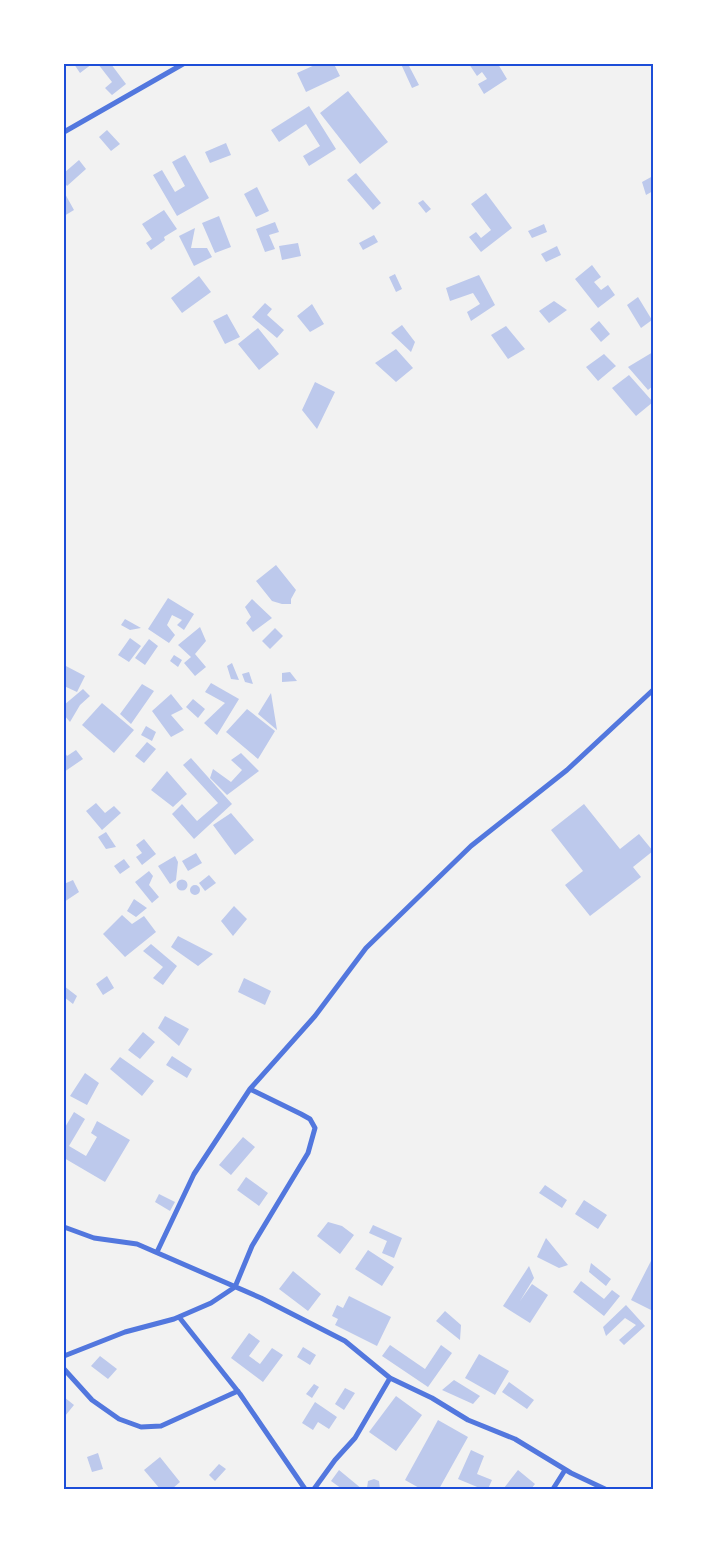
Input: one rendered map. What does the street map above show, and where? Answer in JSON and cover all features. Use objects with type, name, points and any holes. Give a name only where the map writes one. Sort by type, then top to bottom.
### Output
[{"type":"street","points":[[64,132],[183,64]]},
{"type":"street","points":[[157,1252],[194,1174],[250,1089],[315,1016],[366,948],[471,846],[567,770],[653,690]]},
{"type":"street","points":[[64,1356],[125,1332],[180,1317],[211,1303],[235,1287],[252,1246],[308,1153],[315,1128],[310,1119],[250,1089]]},
{"type":"street","points":[[64,1227],[94,1238],[137,1244],[318,1326],[345,1341],[390,1378],[432,1398],[468,1420],[514,1439],[565,1470],[605,1489]]},
{"type":"street","points":[[180,1317],[238,1391],[305,1489]]},
{"type":"street","points":[[64,1369],[99,1404],[119,1419],[141,1427],[161,1426],[238,1391]]},
{"type":"street","points":[[314,1489],[335,1460],[355,1438],[390,1378]]},
{"type":"street","points":[[553,1489],[565,1470]]},
{"type":"building","points":[[74,64],[92,64],[80,73]]},
{"type":"building","points":[[98,64],[111,64],[126,84],[112,95],[105,88],[112,82]]},
{"type":"building","points":[[317,64],[334,64],[340,76],[306,92],[297,73]]},
{"type":"building","points":[[401,64],[408,64],[419,85],[412,88]]},
{"type":"building","points":[[469,64],[498,64],[507,79],[484,94],[478,84],[487,79],[482,72],[477,76]]},
{"type":"building","points":[[348,91],[388,142],[360,164],[320,113]]},
{"type":"building","points":[[309,106],[336,149],[309,166],[303,156],[320,146],[306,124],[279,142],[271,130]]},
{"type":"building","points":[[107,130],[120,144],[111,151],[99,137]]},
{"type":"building","points":[[226,143],[231,155],[210,163],[205,152]]},
{"type":"building","points":[[185,155],[209,198],[177,216],[153,175],[162,170],[175,192],[185,186],[172,162]]},
{"type":"building","points":[[79,160],[86,169],[67,186],[64,182],[64,173]]},
{"type":"building","points":[[356,173],[381,203],[373,210],[347,180]]},
{"type":"building","points":[[653,176],[653,191],[646,195],[642,182]]},
{"type":"building","points":[[257,187],[269,211],[256,217],[244,194]]},
{"type":"building","points":[[64,192],[74,210],[64,216]]},
{"type":"building","points":[[486,193],[512,228],[481,252],[469,237],[476,232],[481,238],[491,230],[471,204]]},
{"type":"building","points":[[423,200],[431,209],[426,213],[418,203]]},
{"type":"building","points":[[164,210],[177,229],[164,237],[165,240],[151,250],[146,243],[152,239],[142,224]]},
{"type":"building","points":[[219,216],[231,247],[215,253],[202,223]]},
{"type":"building","points":[[275,222],[279,232],[269,235],[275,249],[265,252],[256,229]]},
{"type":"building","points":[[544,224],[547,232],[532,238],[528,231]]},
{"type":"building","points":[[195,228],[191,248],[207,248],[212,257],[194,266],[179,236]]},
{"type":"building","points":[[374,235],[378,242],[363,250],[359,243]]},
{"type":"building","points":[[298,243],[301,256],[282,260],[279,246]]},
{"type":"building","points":[[557,246],[561,255],[546,262],[541,254]]},
{"type":"building","points":[[592,265],[601,277],[594,282],[601,290],[608,285],[615,295],[598,308],[575,279]]},
{"type":"building","points":[[395,274],[402,289],[396,292],[389,277]]},
{"type":"building","points":[[479,275],[495,305],[471,321],[467,312],[480,304],[473,293],[450,301],[446,288]]},
{"type":"building","points":[[199,276],[211,292],[182,313],[171,298]]},
{"type":"building","points":[[638,297],[652,320],[641,328],[627,305]]},
{"type":"building","points":[[554,301],[567,310],[549,323],[539,311]]},
{"type":"building","points":[[265,303],[272,309],[267,315],[284,330],[277,338],[252,317]]},
{"type":"building","points":[[312,304],[324,324],[310,332],[297,316]]},
{"type":"building","points":[[227,314],[240,337],[225,344],[213,321]]},
{"type":"building","points":[[599,321],[610,334],[601,342],[590,329]]},
{"type":"building","points":[[402,325],[415,342],[411,352],[391,333]]},
{"type":"building","points":[[506,326],[525,349],[508,359],[491,335]]},
{"type":"building","points":[[258,328],[279,354],[259,370],[238,344]]},
{"type":"building","points":[[396,349],[413,368],[396,382],[375,363]]},
{"type":"building","points":[[653,352],[653,386],[648,390],[628,367]]},
{"type":"building","points":[[604,354],[616,366],[598,381],[586,367]]},
{"type":"building","points":[[629,375],[653,402],[636,416],[612,388]]},
{"type":"building","points":[[315,382],[335,392],[317,429],[302,410]]},
{"type":"building","points":[[276,565],[296,590],[291,599],[291,604],[272,601],[256,581]]},
{"type":"building","points":[[168,598],[194,614],[184,630],[177,625],[182,620],[172,615],[167,625],[175,635],[169,643],[148,629]]},
{"type":"building","points":[[252,599],[272,618],[253,632],[246,623],[251,617],[245,607]]},
{"type":"building","points":[[125,619],[141,628],[130,630],[121,625]]},
{"type":"building","points":[[200,627],[206,641],[195,654],[206,667],[195,676],[184,663],[191,657],[178,645]]},
{"type":"building","points":[[275,628],[283,636],[270,649],[262,641]]},
{"type":"building","points":[[130,638],[141,646],[129,662],[118,655]]},
{"type":"building","points":[[149,639],[158,646],[145,665],[135,658]]},
{"type":"building","points":[[174,655],[182,660],[178,667],[170,661]]},
{"type":"building","points":[[232,663],[239,680],[231,679],[227,666]]},
{"type":"building","points":[[64,665],[85,676],[77,692],[64,686]]},
{"type":"building","points":[[249,672],[253,684],[245,682],[242,674]]},
{"type":"building","points":[[290,672],[297,681],[282,682],[282,673]]},
{"type":"building","points":[[211,683],[239,699],[217,735],[204,723],[225,703],[205,692]]},
{"type":"building","points":[[142,684],[154,691],[131,724],[120,714]]},
{"type":"building","points":[[83,689],[90,696],[80,705],[70,722],[64,715],[64,705]]},
{"type":"building","points":[[271,693],[277,730],[258,714]]},
{"type":"building","points":[[171,694],[183,709],[171,715],[184,730],[171,737],[152,711]]},
{"type":"building","points":[[193,699],[205,709],[198,718],[186,707]]},
{"type":"building","points":[[102,703],[134,730],[114,753],[82,725]]},
{"type":"building","points":[[247,709],[275,731],[258,759],[226,732]]},
{"type":"building","points":[[146,726],[156,732],[152,741],[141,735]]},
{"type":"building","points":[[147,742],[156,749],[144,763],[135,756]]},
{"type":"building","points":[[76,750],[83,759],[64,772],[64,751],[67,756]]},
{"type":"building","points":[[241,753],[259,771],[227,795],[210,778],[213,769],[231,782],[242,770],[231,760]]},
{"type":"building","points":[[191,758],[232,804],[194,839],[172,814],[182,804],[197,821],[218,803],[183,765]]},
{"type":"building","points":[[167,771],[187,794],[173,807],[151,790]]},
{"type":"building","points":[[96,803],[105,813],[114,806],[121,813],[102,830],[86,811]]},
{"type":"building","points":[[584,804],[620,849],[639,834],[653,851],[633,867],[641,877],[590,916],[565,885],[583,871],[551,830]]},
{"type":"building","points":[[231,813],[254,840],[235,855],[213,825]]},
{"type":"building","points":[[106,832],[116,847],[106,849],[98,837]]},
{"type":"building","points":[[144,839],[156,854],[142,865],[136,857],[142,853],[136,845]]},
{"type":"building","points":[[196,853],[202,863],[188,871],[182,861]]},
{"type":"building","points":[[175,856],[178,862],[176,880],[170,884],[158,866]]},
{"type":"building","points":[[124,859],[130,867],[120,874],[114,866]]},
{"type":"building","points":[[149,871],[153,876],[149,885],[159,897],[152,903],[135,882]]},
{"type":"building","points":[[209,875],[216,883],[205,891],[199,883]]},
{"type":"building","points":[[73,880],[79,892],[64,902],[64,884]]},
{"type":"building","points":[[180,880],[184,880],[187,885],[186,889],[180,890],[177,887],[177,883]]},
{"type":"building","points":[[193,885],[197,885],[200,890],[199,894],[193,895],[190,892],[190,888]]},
{"type":"building","points":[[134,899],[147,908],[136,917],[127,911]]},
{"type":"building","points":[[234,906],[247,919],[233,936],[221,921]]},
{"type":"building","points":[[122,915],[132,924],[144,916],[156,932],[125,957],[103,934]]},
{"type":"building","points":[[178,936],[213,954],[198,966],[171,947]]},
{"type":"building","points":[[151,944],[177,966],[163,985],[153,978],[163,967],[143,951]]},
{"type":"building","points":[[107,976],[114,988],[103,995],[96,984]]},
{"type":"building","points":[[244,978],[271,991],[265,1005],[238,992]]},
{"type":"building","points":[[64,986],[77,996],[73,1004],[64,997]]},
{"type":"building","points":[[165,1016],[189,1029],[179,1046],[158,1028]]},
{"type":"building","points":[[143,1032],[155,1042],[140,1059],[128,1050]]},
{"type":"building","points":[[172,1056],[192,1069],[187,1078],[166,1065]]},
{"type":"building","points":[[120,1057],[154,1081],[142,1096],[110,1069]]},
{"type":"building","points":[[85,1073],[99,1083],[87,1105],[70,1096]]},
{"type":"building","points":[[74,1112],[85,1119],[69,1146],[86,1156],[97,1137],[91,1133],[97,1121],[130,1140],[105,1182],[64,1158],[64,1129]]},
{"type":"building","points":[[243,1137],[255,1147],[231,1175],[219,1165]]},
{"type":"building","points":[[246,1177],[268,1193],[259,1206],[237,1190]]},
{"type":"building","points":[[545,1185],[567,1200],[562,1208],[539,1193]]},
{"type":"building","points":[[159,1194],[175,1202],[170,1211],[155,1202]]},
{"type":"building","points":[[584,1200],[607,1215],[598,1229],[575,1214]]},
{"type":"building","points":[[328,1222],[342,1226],[354,1235],[340,1254],[317,1236]]},
{"type":"building","points":[[373,1225],[402,1238],[394,1258],[382,1253],[387,1241],[369,1233]]},
{"type":"building","points":[[546,1238],[568,1265],[559,1268],[537,1257]]},
{"type":"building","points":[[368,1250],[394,1267],[382,1286],[355,1269]]},
{"type":"building","points":[[653,1257],[653,1311],[631,1300]]},
{"type":"building","points":[[591,1263],[611,1279],[606,1286],[589,1272]]},
{"type":"building","points":[[529,1266],[534,1278],[520,1301],[532,1284],[548,1295],[530,1323],[503,1306]]},
{"type":"building","points":[[293,1271],[321,1294],[308,1311],[279,1289]]},
{"type":"building","points":[[581,1281],[604,1299],[612,1290],[620,1296],[604,1316],[573,1292]]},
{"type":"building","points":[[349,1296],[391,1317],[377,1346],[335,1325],[338,1319],[332,1316],[337,1305],[343,1308]]},
{"type":"building","points":[[626,1305],[645,1326],[624,1345],[619,1340],[636,1325],[625,1318],[606,1336],[603,1327]]},
{"type":"building","points":[[445,1311],[461,1325],[460,1340],[436,1321]]},
{"type":"building","points":[[249,1333],[260,1341],[249,1356],[260,1364],[272,1348],[283,1355],[263,1382],[231,1358]]},
{"type":"building","points":[[390,1345],[425,1369],[441,1345],[452,1353],[428,1387],[382,1356]]},
{"type":"building","points":[[303,1347],[316,1355],[310,1365],[297,1357]]},
{"type":"building","points":[[479,1354],[509,1371],[495,1395],[465,1378]]},
{"type":"building","points":[[100,1356],[117,1369],[108,1379],[91,1366]]},
{"type":"building","points":[[454,1380],[480,1396],[473,1404],[442,1390]]},
{"type":"building","points":[[509,1382],[534,1400],[527,1409],[502,1392]]},
{"type":"building","points":[[314,1384],[319,1387],[312,1398],[306,1394]]},
{"type":"building","points":[[345,1388],[355,1393],[344,1410],[335,1404]]},
{"type":"building","points":[[396,1396],[422,1415],[396,1451],[369,1432]]},
{"type":"building","points":[[64,1397],[74,1405],[65,1416],[64,1415]]},
{"type":"building","points":[[315,1402],[337,1417],[329,1429],[318,1422],[313,1430],[302,1423]]},
{"type":"building","points":[[438,1420],[468,1437],[439,1489],[421,1489],[405,1480]]},
{"type":"building","points":[[471,1450],[484,1456],[477,1474],[492,1480],[488,1489],[482,1489],[458,1479]]},
{"type":"building","points":[[98,1453],[103,1469],[92,1472],[87,1457]]},
{"type":"building","points":[[160,1457],[180,1482],[172,1489],[160,1489],[144,1470]]},
{"type":"building","points":[[219,1464],[226,1469],[215,1481],[209,1475]]},
{"type":"building","points":[[339,1470],[362,1489],[342,1489],[331,1481]]},
{"type":"building","points":[[518,1470],[535,1484],[531,1489],[504,1488]]},
{"type":"building","points":[[374,1479],[379,1481],[380,1489],[367,1488],[368,1481]]}]
